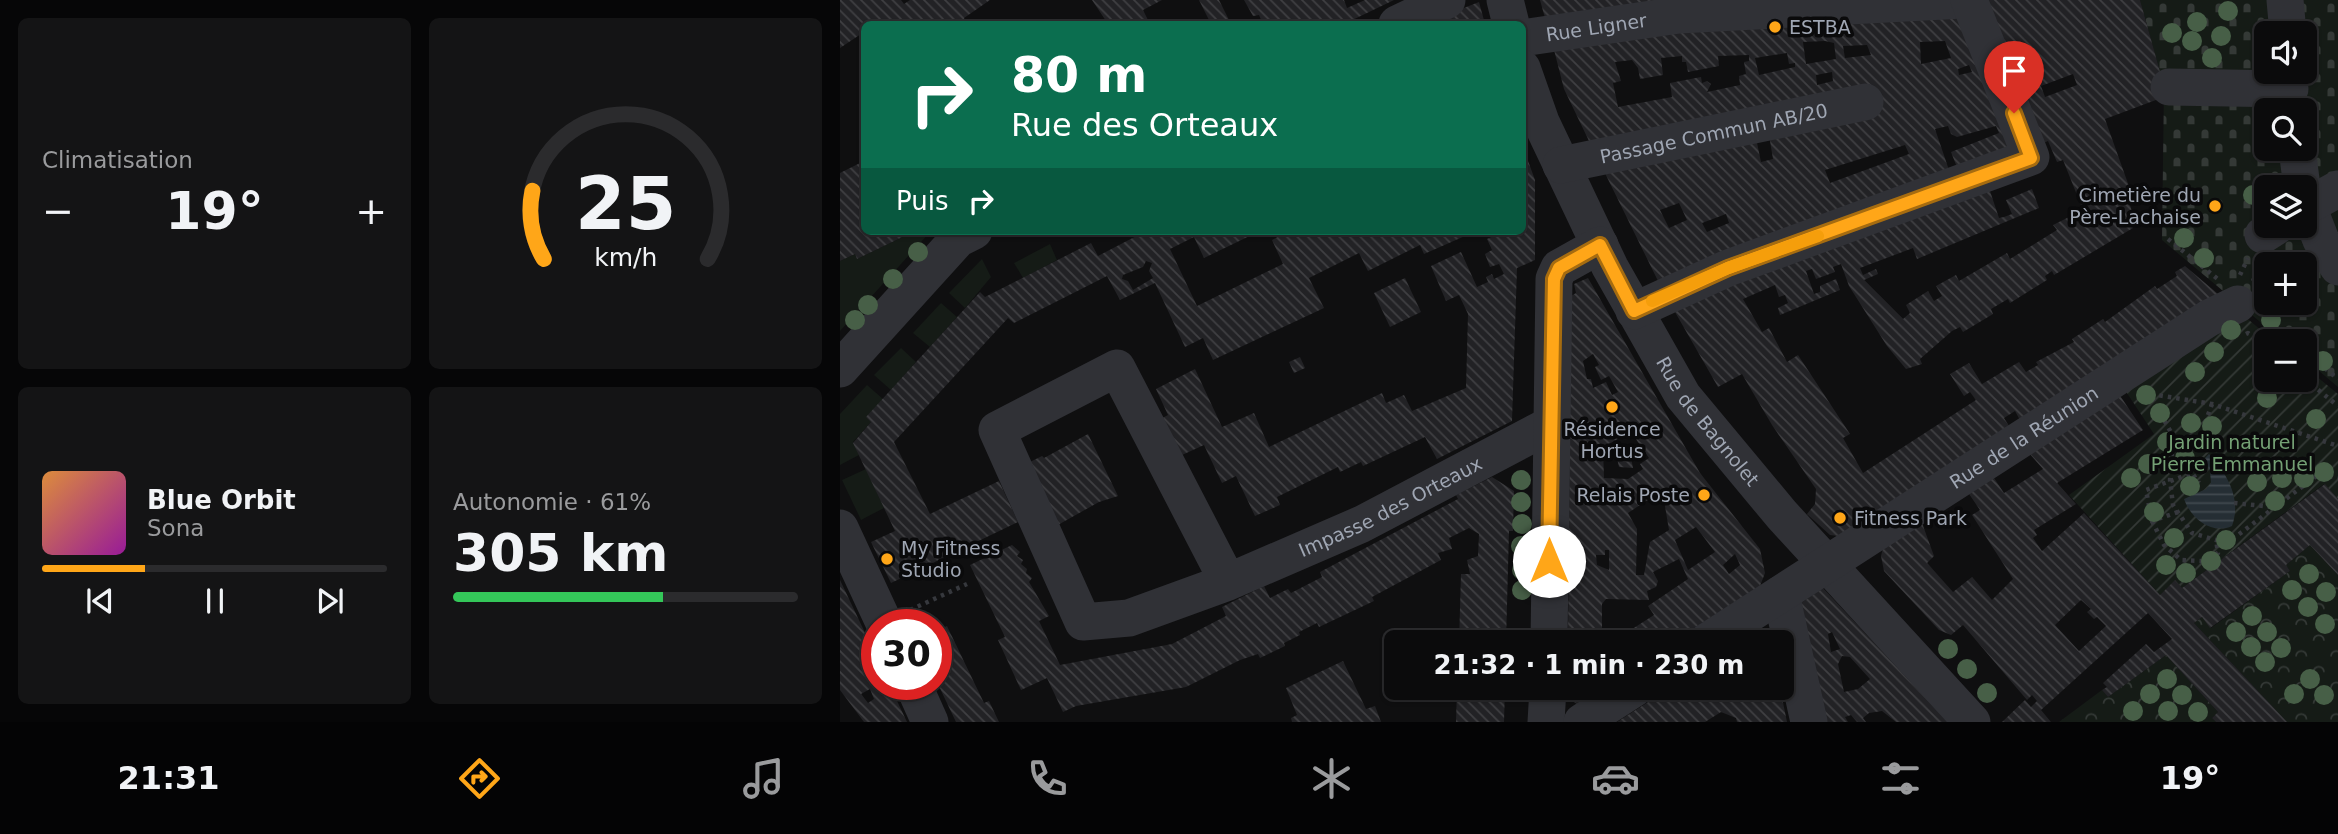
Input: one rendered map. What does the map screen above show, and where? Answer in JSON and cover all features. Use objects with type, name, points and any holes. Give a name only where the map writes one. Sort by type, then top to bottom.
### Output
[{"type":"street","points":[[1403,21],[1447,0]]},
{"type":"street","points":[[1505,0],[1510,21]]},
{"type":"street","name":"Rue Ligner","points":[[1526,37],[1679,15],[1963,0]]},
{"type":"street","points":[[1634,311],[1728,268],[2031,158],[1969,0]]},
{"type":"street","points":[[2285,0],[2287,21]]},
{"type":"street","name":"Rue de Bagnolet","points":[[1526,79],[1541,122],[1600,245],[1683,396],[1782,515],[1972,722]]},
{"type":"street","points":[[2169,87],[2290,90]]},
{"type":"street","name":"Passage Commun AB/20","points":[[1561,164],[1865,102]]},
{"type":"street","points":[[840,369],[958,239],[966,235]]},
{"type":"street","points":[[2317,236],[2338,267]]},
{"type":"street","points":[[1549,630],[1554,279],[1559,268],[1600,245]]},
{"type":"street","name":"Rue de la Réunion","points":[[1725,630],[2209,318],[2243,318]]},
{"type":"street","name":"Impasse des Orteaux","points":[[1228,582],[1117,368],[996,430],[1083,622],[1129,618],[1228,582],[1362,524],[1550,425]]},
{"type":"street","points":[[840,528],[878,609]]},
{"type":"street","points":[[1782,594],[1809,722]]},
{"type":"street","points":[[920,700],[930,722]]},
{"type":"street","points":[[1546,722],[1547,700]]},
{"type":"street","points":[[1582,722],[1616,700]]},
{"type":"path","points":[[2243,318],[2254,332]]},
{"type":"path","points":[[2317,362],[2338,379]]},
{"type":"path","points":[[2144,387],[2174,436],[2170,480],[2173,505],[2192,533],[2216,540],[2234,538],[2319,474],[2338,478]]},
{"type":"path","points":[[2317,389],[2338,406]]},
{"type":"path","points":[[2149,393],[2212,404],[2338,446]]},
{"type":"path","points":[[2205,423],[2212,404]]},
{"type":"path","points":[[2199,483],[2192,473],[2146,490],[2152,521],[2164,545],[2181,561],[2202,561],[2218,553],[2216,540]]},
{"type":"path","points":[[2234,503],[2274,508]]},
{"type":"path","points":[[2152,521],[2178,512]]},
{"type":"path","points":[[914,609],[967,584]]},
{"type":"green space","name":"Cimetière du Père-Lachaise","points":[[2140,0],[2338,0],[2338,387],[2317,369],[2317,329],[2269,329],[2162,240],[2164,86]]},
{"type":"green space","points":[[907,235],[927,235],[840,331],[840,261],[855,254],[857,259]]},
{"type":"green space","points":[[1050,244],[1057,260],[1023,278],[1014,263]]},
{"type":"green space","points":[[982,259],[991,277],[965,308],[949,293]]},
{"type":"green space","points":[[941,303],[957,317],[930,347],[913,333]]},
{"type":"green space","name":"Jardin naturel Pierre Emmanuel","points":[[2243,315],[2260,329],[2254,329],[2254,392],[2317,392],[2317,377],[2338,394],[2338,499],[2324,484],[2182,588],[2175,581],[2160,595],[2069,495],[2154,434],[2125,390]]},
{"type":"green space","points":[[901,348],[916,362],[891,390],[874,375]]},
{"type":"green space","points":[[867,385],[883,399],[871,422],[853,442],[859,455],[840,465],[840,414]]},
{"type":"green space","points":[[866,469],[884,508],[861,520],[842,480]]},
{"type":"green space","points":[[2310,545],[2338,575],[2338,722],[2287,722],[2194,623],[2202,617],[2211,628],[2290,571],[2286,565]]},
{"type":"green space","points":[[2166,655],[2218,712],[2212,718],[2216,722],[2059,722],[2102,690],[2108,697]]},
{"type":"shaded area","points":[[2209,454],[2227,478],[2234,496],[2235,516],[2232,526],[2210,527],[2197,519],[2184,499],[2206,489],[2211,483],[2210,471],[2204,459]]},
{"type":"building","points":[[840,0],[901,0],[904,4],[910,0],[990,0],[964,18],[966,21],[861,21],[861,34],[840,48]]},
{"type":"building","points":[[1092,0],[1162,0],[1143,10],[1148,21],[1106,21]]},
{"type":"building","points":[[1199,0],[1219,0],[1230,21],[1210,21]]},
{"type":"building","points":[[1244,0],[1344,0],[1347,8],[1365,0],[1394,0],[1350,21],[1262,21],[1259,15],[1253,16]]},
{"type":"building","points":[[1540,0],[1763,0],[1545,18]]},
{"type":"building","points":[[1983,0],[2140,0],[2164,86],[2164,97],[2105,119],[2131,192],[2133,204],[2130,205],[2133,215],[2129,218],[2133,228],[2054,275],[2052,271],[2045,276],[2047,280],[2010,303],[2008,299],[1991,309],[1993,314],[1963,332],[1960,327],[1952,331],[1920,359],[1922,364],[1906,369],[1887,346],[1849,286],[1841,264],[1833,267],[1835,272],[1816,279],[1812,269],[1806,271],[1814,294],[1820,292],[1820,286],[1836,279],[1840,290],[1780,315],[1778,308],[1788,303],[1785,295],[1779,297],[1775,285],[1743,299],[1762,332],[1769,328],[1787,362],[1798,355],[1850,434],[1843,438],[1863,473],[1976,400],[1970,392],[1964,396],[1950,374],[1969,363],[1982,384],[2019,362],[2026,372],[2038,365],[2036,362],[2074,342],[2072,339],[2103,319],[2105,322],[2155,286],[2157,289],[2177,276],[2175,272],[2185,266],[2218,294],[2021,422],[2015,411],[2004,418],[2011,429],[1838,536],[1830,535],[1807,514],[1815,504],[1816,489],[1772,425],[1742,374],[1718,387],[1675,312],[1677,303],[1988,185],[1999,218],[2004,217],[2012,214],[2006,200],[2032,189],[2039,208],[1917,259],[1913,248],[1860,268],[1863,275],[1876,269],[1878,274],[1864,280],[1903,319],[1910,313],[1906,305],[1928,291],[1934,301],[1942,296],[1936,286],[1956,275],[1959,281],[2007,253],[2010,259],[2057,230],[2053,225],[2083,210],[2063,160],[2057,162],[2048,141],[2037,146]],"holes":[[[2073,74],[2077,85],[2045,97],[2041,86]]]},
{"type":"building","points":[[1479,2],[1484,21],[1448,21],[1446,15]]},
{"type":"building","points":[[1952,11],[1967,21],[2012,136],[2004,153],[1958,170],[1951,152],[1999,133],[1996,126],[1957,137],[1951,134],[1948,126],[1935,129],[1950,173],[1660,285],[1600,163],[1756,138],[1761,162],[1773,159],[1768,129],[1589,141],[1564,89],[1553,46],[1557,39]],"holes":[[[1945,41],[1951,58],[1921,64],[1920,42]],[[1803,42],[1834,43],[1836,59],[1806,64]],[[1867,45],[1871,55],[1845,58],[1843,46]],[[1787,53],[1789,64],[1795,63],[1795,67],[1759,75],[1755,58]],[[1749,55],[1749,61],[1744,62],[1746,74],[1739,76],[1740,85],[1707,92],[1711,84],[1707,81],[1702,83],[1701,77],[1670,83],[1672,97],[1618,107],[1613,83],[1621,81],[1615,62],[1632,60],[1638,68],[1640,79],[1663,75],[1661,58],[1682,56],[1682,62],[1686,62],[1688,72],[1719,66],[1718,56]],[[1969,65],[1972,72],[1959,75],[1958,69]],[[1832,72],[1833,81],[1817,85],[1816,75]],[[1905,145],[1909,154],[1830,183],[1825,170]],[[1679,203],[1687,220],[1669,228],[1660,210]],[[1726,214],[1729,223],[1707,232],[1702,223]]]},
{"type":"building","points":[[1526,155],[1535,180],[1535,260],[1517,268],[1512,421],[1437,459],[1425,437],[1363,466],[1361,462],[1340,472],[1338,467],[1277,497],[1280,505],[1255,516],[1236,476],[1222,483],[1204,445],[1171,460],[1153,423],[1168,415],[1156,389],[1195,369],[1222,427],[1254,413],[1269,447],[1382,393],[1386,403],[1404,395],[1412,411],[1466,388],[1468,314],[1459,295],[1446,301],[1431,266],[1461,252],[1477,287],[1488,282],[1486,277],[1492,274],[1494,279],[1504,274],[1499,264],[1490,267],[1485,254],[1492,250],[1487,239],[1496,235],[1526,235]]},
{"type":"building","points":[[861,162],[861,235],[907,235],[857,259],[855,254],[840,261],[840,173]]},
{"type":"building","points":[[1138,235],[1252,235],[1204,258],[1194,237],[1170,249],[1197,306],[1283,264],[1272,240],[1281,235],[1465,236],[1424,254],[1420,245],[1368,271],[1359,253],[1309,278],[1324,308],[1213,360],[1203,338],[1185,347],[1155,283],[1120,300],[1107,276],[1014,323],[1008,318],[894,442],[930,514],[999,481],[1018,522],[891,583],[871,542],[895,531],[853,443],[871,422],[866,417],[980,292],[985,297],[1091,243],[1098,256]],"holes":[[[1146,261],[1152,263],[1149,271],[1153,278],[1133,290],[1128,281],[1122,279],[1123,275],[1143,267]]]},
{"type":"building","points":[[1405,278],[1421,312],[1390,327],[1374,293]]},
{"type":"building","points":[[1588,278],[1700,473],[1760,549],[1765,573],[1760,586],[1691,630],[1631,630],[1654,615],[1648,606],[1688,579],[1679,559],[1653,572],[1658,581],[1656,587],[1647,591],[1649,600],[1606,599],[1602,604],[1602,630],[1568,630],[1571,296],[1576,293],[1574,284]],"holes":[[[1593,354],[1599,365],[1595,367],[1601,380],[1609,376],[1618,392],[1612,395],[1606,382],[1593,388],[1591,379],[1587,379],[1583,361]],[[1631,432],[1649,458],[1640,464],[1643,469],[1628,479],[1604,478],[1603,447]],[[1664,500],[1669,530],[1650,542],[1644,575],[1636,575],[1637,529],[1628,513],[1646,501]],[[1696,527],[1715,552],[1688,570],[1675,540]],[[1605,550],[1609,550],[1609,570],[1597,565],[1596,555],[1605,555]],[[1735,554],[1740,565],[1729,574],[1723,565]]]},
{"type":"building","points":[[1300,357],[1305,368],[1294,373],[1289,362]]},
{"type":"building","points":[[2119,394],[2143,430],[2057,483],[2076,504],[2034,530],[2037,535],[2033,538],[2042,551],[2084,513],[2160,595],[2175,580],[2182,588],[2325,484],[2338,499],[2338,575],[2310,545],[2286,565],[2290,571],[2210,628],[2202,617],[2194,623],[2287,722],[2216,722],[2212,718],[2218,712],[2166,655],[2108,697],[2102,690],[2107,687],[2103,683],[2146,644],[2154,652],[2172,639],[2148,613],[2041,710],[2051,722],[2002,722],[2025,700],[2031,707],[2037,701],[2032,695],[2027,700],[1963,625],[1951,635],[1939,630],[1884,571],[1881,556],[1883,548],[1922,523],[1934,556],[1927,563],[1953,592],[1972,577],[1992,600],[2013,579],[1972,515],[1980,510],[1967,491],[1992,475],[2004,493],[2043,469],[2028,452]],"holes":[[[2081,600],[2091,609],[2087,612],[2106,626],[2079,651],[2055,625]]]},
{"type":"building","points":[[1088,434],[1118,496],[1099,502],[1056,526],[1026,464],[1042,456],[1044,458]]},
{"type":"building","points":[[1629,447],[1633,468],[1619,467],[1616,454]]},
{"type":"building","points":[[1492,477],[1514,491],[1513,531],[1509,531],[1506,630],[1459,630],[1461,574],[1470,574],[1467,560],[1478,556],[1479,534],[1469,528],[1449,538],[1452,549],[1438,553],[1441,560],[1372,597],[1374,601],[1319,627],[1317,623],[1299,632],[1300,635],[1284,643],[1285,646],[1260,658],[1258,654],[1240,660],[1186,687],[1076,706],[1063,712],[1047,678],[1021,690],[998,640],[1005,637],[970,565],[1012,545],[1020,552],[1017,556],[1023,560],[1021,564],[1032,578],[1029,582],[1049,616],[1039,621],[1060,665],[1172,644],[1226,616],[1222,607],[1264,586],[1270,598],[1288,589],[1291,593],[1322,577],[1320,572],[1458,499],[1456,495]]},
{"type":"building","points":[[840,580],[861,624],[861,700],[868,703],[872,700],[897,700],[907,722],[864,722],[840,690]]},
{"type":"building","points":[[1823,588],[1948,722],[1896,722],[1882,711],[1869,713],[1863,718],[1866,722],[1857,722],[1851,715],[1845,717],[1848,722],[1822,722],[1798,605]],"holes":[[[1832,632],[1840,649],[1831,652],[1828,634]],[[1842,656],[1850,657],[1870,679],[1858,689],[1844,692],[1838,664]]]},
{"type":"building","points":[[952,636],[984,703],[989,701],[999,722],[956,722],[946,700],[952,700]]},
{"type":"building","points":[[1343,661],[1366,709],[1375,706],[1381,722],[1292,722],[1291,718],[1297,715],[1286,688]]},
{"type":"building","points":[[1457,700],[1505,700],[1504,722],[1456,722]]},
{"type":"building","points":[[1651,700],[1782,700],[1787,722],[1737,722],[1736,718],[1721,712],[1705,722],[1617,722]]},
{"type":"slow traffic","points":[[1652,301],[1728,268],[1818,236]]},
{"type":"place","name":"ESTBA","points":[[1775,27]]},
{"type":"place","name":"Cimetière du Père-Lachaise","points":[[2215,206]]},
{"type":"place","name":"Résidence Hortus","points":[[1612,407]]},
{"type":"place","name":"Relais Poste","points":[[1704,495]]},
{"type":"place","name":"Fitness Park","points":[[1840,518]]},
{"type":"place","name":"My Fitness Studio","points":[[887,559]]},
{"type":"route","points":[[1549,561],[1554,279],[1559,268],[1600,245],[1634,311],[1655,299],[1728,268],[2031,158],[2014,113]]}]
